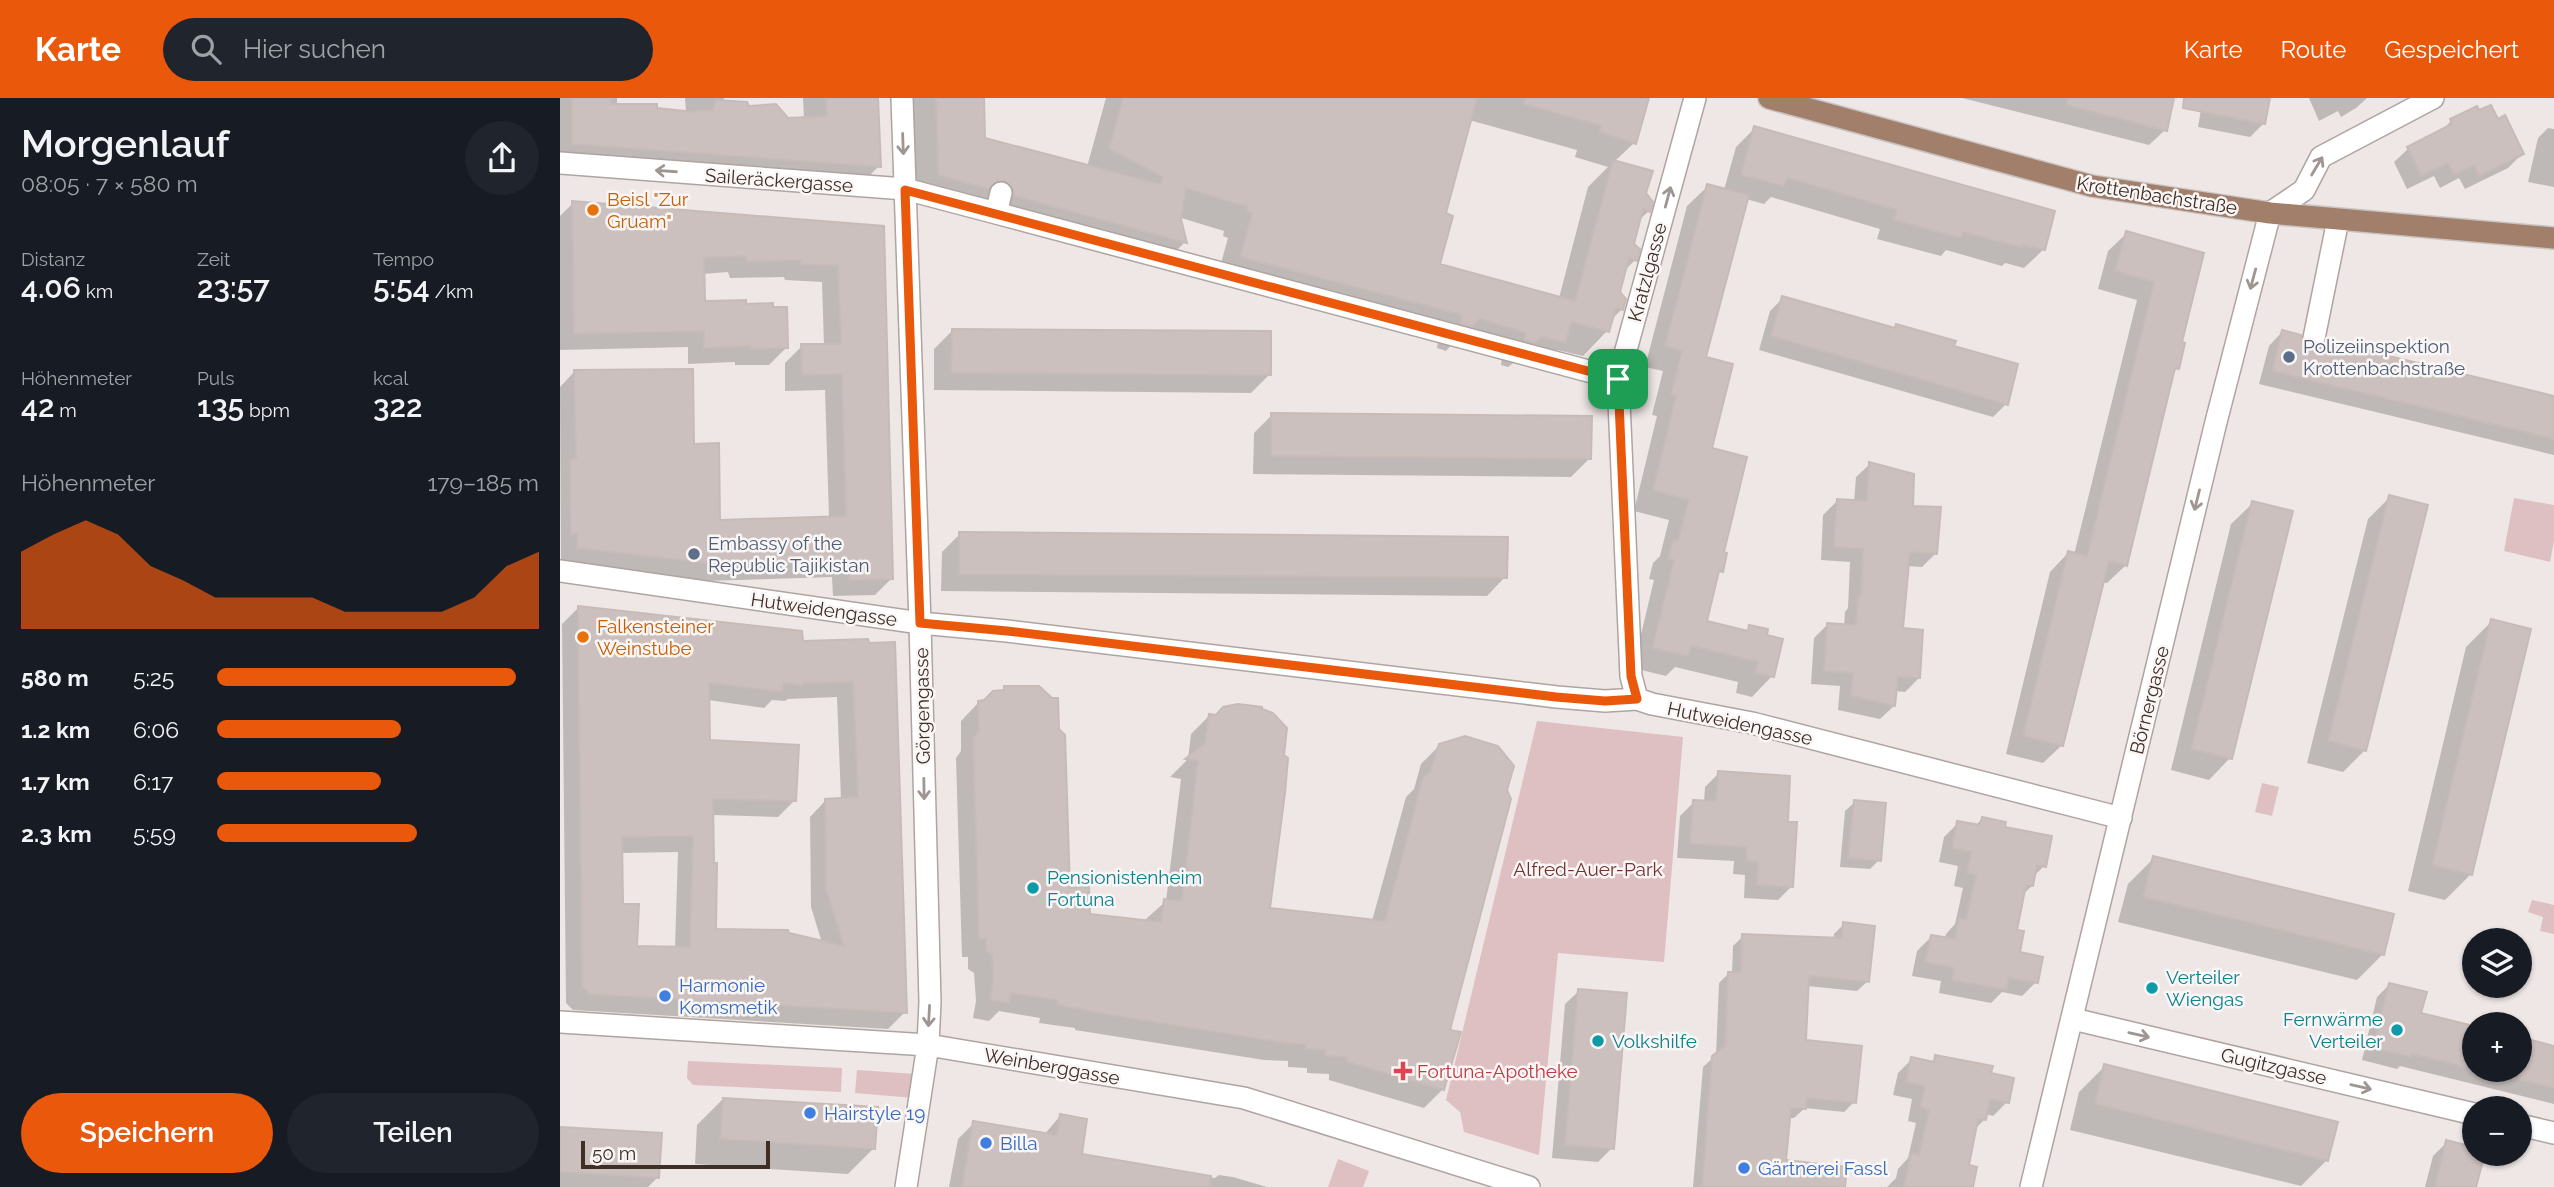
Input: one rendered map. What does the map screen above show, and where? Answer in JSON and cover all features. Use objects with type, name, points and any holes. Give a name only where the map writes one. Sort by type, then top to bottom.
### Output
[{"type":"main road","name":"Krottenbachstraße","points":[[1769,98],[2077,183],[2270,213],[2554,238]]},
{"type":"street","name":"Görgengasse","points":[[902,98],[930,1002],[928,1045],[906,1187]]},
{"type":"street","name":"Kratzlgasse","points":[[1637,699],[1631,676],[1618,379],[1695,98]]},
{"type":"street","points":[[2270,213],[2304,190],[2321,158],[2433,98]]},
{"type":"street","name":"Saileräckergasse","points":[[560,163],[905,190],[999,203],[1618,379]]},
{"type":"street","name":"Börnergasse","points":[[2031,1187],[2216,422],[2270,213]]},
{"type":"street","points":[[2314,338],[2338,220]]},
{"type":"street","name":"Hutweidengasse","points":[[560,570],[920,623],[1007,631],[1556,697],[1605,701],[1637,699],[1752,723],[2121,818]]},
{"type":"street","name":"Gugitzgasse","points":[[2073,1019],[2462,1111]]},
{"type":"street","name":"Weinberggasse","points":[[560,1022],[928,1045],[1244,1098],[1529,1187]]},
{"type":"street","points":[[2532,1128],[2554,1133]]},
{"type":"green space","points":[[2514,498],[2554,505],[2554,541],[2550,562],[2504,551]]},
{"type":"green space","name":"Alfred-Auer-Park","points":[[1537,721],[1683,737],[1664,962],[1558,953],[1539,1155],[1464,1132],[1460,1112],[1446,1100]]},
{"type":"green space","points":[[2262,783],[2279,787],[2272,816],[2255,812]]},
{"type":"green space","points":[[2532,900],[2554,905],[2554,934],[2540,931],[2543,917],[2528,912]]},
{"type":"green space","points":[[688,1061],[842,1068],[841,1092],[693,1085],[687,1078]]},
{"type":"green space","points":[[857,1070],[916,1074],[914,1098],[855,1093]]},
{"type":"green space","points":[[1338,1159],[1369,1171],[1363,1187],[1328,1187]]},
{"type":"building","points":[[572,98],[611,98],[611,104],[657,104],[657,108],[695,112],[713,110],[716,100],[747,102],[749,106],[776,104],[788,118],[827,116],[826,98],[878,98],[881,167],[572,144]]},
{"type":"building","points":[[936,98],[984,98],[985,138],[1160,184],[1163,177],[1109,149],[1123,98],[1477,98],[1446,213],[1453,216],[1440,264],[1575,301],[1613,160],[1653,171],[1646,193],[1653,202],[1650,212],[1643,209],[1634,244],[1640,249],[1637,261],[1629,258],[1620,292],[1626,299],[1623,310],[1616,308],[1609,332],[1571,322],[1566,343],[1542,337],[1534,343],[1524,340],[1526,333],[1480,319],[1472,327],[1461,324],[1462,315],[1240,257],[1252,213],[1246,211],[1248,207],[1186,188],[1181,219],[1187,243],[1014,196],[1013,189],[1005,181],[997,181],[988,189],[938,175]]},
{"type":"building","points":[[1525,98],[1649,98],[1636,144],[1599,132],[1601,126],[1524,104]]},
{"type":"building","points":[[2067,98],[2174,98],[2167,131],[2066,105]]},
{"type":"building","points":[[2184,98],[2270,98],[2265,124],[2183,108]]},
{"type":"building","points":[[2491,105],[2498,119],[2505,115],[2524,154],[2479,176],[2474,165],[2454,175],[2448,163],[2421,176],[2407,147],[2452,124],[2450,119],[2477,106],[2479,110]]},
{"type":"building","points":[[1754,126],[2055,211],[2045,250],[2023,245],[2023,248],[1963,232],[1961,238],[1894,220],[1897,210],[1787,178],[1784,186],[1741,175]]},
{"type":"building","points":[[1707,184],[1749,195],[1706,357],[1733,364],[1712,448],[1747,457],[1724,552],[1727,553],[1723,572],[1719,571],[1707,621],[1748,631],[1749,625],[1768,629],[1767,635],[1783,639],[1774,677],[1755,673],[1758,662],[1691,646],[1688,656],[1652,648],[1674,560],[1668,559],[1673,540],[1678,541],[1689,500],[1653,490],[1676,396],[1671,395],[1682,351],[1665,346]]},
{"type":"building","points":[[572,201],[884,226],[893,579],[849,580],[848,561],[724,565],[577,548],[577,533],[571,534],[570,459],[576,459],[574,370],[693,369],[694,444],[719,443],[720,520],[846,516],[842,374],[802,375],[801,344],[841,344],[838,266],[801,264],[801,260],[747,262],[745,256],[704,258],[705,301],[746,300],[746,304],[773,303],[773,307],[787,307],[788,348],[704,348],[704,331],[574,334]]},
{"type":"building","points":[[2126,231],[2204,253],[2182,342],[2185,343],[2179,369],[2175,368],[2127,566],[2109,561],[2063,746],[2023,736],[2068,551],[2087,556],[2154,282],[2115,271]]},
{"type":"building","points":[[1782,296],[1895,328],[1896,324],[1956,341],[1954,346],[2018,364],[2008,405],[1771,336]]},
{"type":"building","points":[[952,329],[1271,331],[1271,375],[951,373]]},
{"type":"building","points":[[2282,330],[2301,335],[2302,343],[2311,351],[2319,350],[2327,341],[2554,396],[2554,439],[2272,371]]},
{"type":"building","points":[[1271,413],[1592,416],[1591,459],[1271,456]]},
{"type":"building","points":[[1869,462],[1914,474],[1913,506],[1941,507],[1937,554],[1910,552],[1903,628],[1923,630],[1920,678],[1898,677],[1895,706],[1851,696],[1853,673],[1824,671],[1827,623],[1856,625],[1858,596],[1861,596],[1863,549],[1834,547],[1837,499],[1867,501]]},
{"type":"building","points":[[2389,495],[2428,505],[2366,751],[2328,741]]},
{"type":"building","points":[[2252,501],[2293,511],[2232,759],[2191,749]]},
{"type":"building","points":[[959,532],[1508,537],[1507,578],[959,574]]},
{"type":"building","points":[[578,606],[802,631],[803,641],[868,639],[869,643],[895,642],[907,1013],[590,994],[582,987]],"holes":[[[853,682],[858,797],[825,799],[826,890],[844,946],[789,933],[788,930],[716,929],[717,863],[714,863],[713,799],[796,801],[799,745],[710,740],[709,683],[782,692],[784,683],[803,686],[803,683]],[[693,836],[690,947],[637,946],[639,904],[623,904],[622,837]]]},
{"type":"building","points":[[2491,619],[2531,629],[2472,875],[2432,865]]},
{"type":"building","name":"Pensionistenheim Fortuna","points":[[1004,686],[1039,686],[1052,698],[1058,698],[1059,729],[1065,735],[1070,888],[1089,887],[1090,914],[1161,922],[1164,899],[1182,901],[1198,761],[1185,759],[1205,743],[1209,714],[1216,715],[1223,707],[1238,704],[1262,707],[1273,713],[1287,728],[1284,755],[1288,758],[1285,793],[1270,908],[1385,921],[1423,777],[1430,772],[1439,744],[1465,736],[1498,746],[1514,766],[1507,790],[1511,799],[1450,1030],[1461,1032],[1444,1090],[1347,1062],[1346,1057],[1325,1056],[1325,1050],[1305,1049],[1305,1044],[1284,1043],[1092,1012],[1057,1005],[1057,1000],[1011,993],[1009,1003],[990,1000],[993,982],[992,954],[986,951],[986,939],[979,939],[973,738],[979,731],[978,701],[984,700],[993,691],[1004,690]]},
{"type":"building","points":[[1718,771],[1790,776],[1788,822],[1797,822],[1793,887],[1757,885],[1758,862],[1746,861],[1747,847],[1690,844],[1693,800],[1716,801]]},
{"type":"building","points":[[1854,800],[1886,803],[1881,861],[1848,858]]},
{"type":"building","points":[[1982,817],[2006,822],[2005,827],[2052,836],[2046,867],[2037,865],[2033,886],[2026,885],[2017,930],[2024,931],[2020,952],[2043,957],[2038,983],[2009,978],[2007,990],[1952,980],[1954,968],[1925,962],[1931,935],[1955,939],[1959,918],[1966,919],[1976,875],[1967,873],[1971,852],[1952,848],[1957,821],[1980,825]]},
{"type":"building","points":[[2153,856],[2394,914],[2384,955],[2143,897]]},
{"type":"building","points":[[1843,922],[1875,926],[1869,982],[1809,976],[1806,1040],[1862,1046],[1856,1103],[1807,1098],[1806,1109],[1791,1108],[1786,1160],[1847,1167],[1845,1187],[1702,1187],[1712,1056],[1725,1046],[1728,972],[1741,972],[1742,934],[1842,938]]},
{"type":"building","points":[[2389,983],[2427,992],[2421,1013],[2462,1023],[2462,1066],[2373,1048]]},
{"type":"building","name":"Volkshilfe","points":[[1578,989],[1627,993],[1614,1149],[1565,1145]]},
{"type":"building","points":[[2532,1040],[2554,1046],[2554,1088],[2528,1082],[2532,1082]]},
{"type":"building","points":[[1935,1055],[1993,1066],[1991,1073],[2014,1078],[2009,1103],[1990,1099],[1986,1120],[1978,1119],[1969,1165],[1977,1167],[1973,1187],[1904,1187],[1911,1153],[1919,1155],[1929,1110],[1920,1107],[1925,1086],[1906,1082],[1911,1057],[1934,1062]]},
{"type":"building","points":[[2104,1064],[2338,1122],[2328,1161],[2095,1104]]},
{"type":"building","points":[[723,1098],[878,1107],[875,1149],[720,1139]]},
{"type":"building","points":[[1060,1114],[1087,1119],[1082,1154],[1211,1176],[1210,1187],[962,1187],[973,1121],[1057,1135]]},
{"type":"building","points":[[560,1127],[662,1133],[659,1178],[560,1172]]},
{"type":"building","points":[[2446,1140],[2462,1144],[2462,1166],[2482,1166],[2476,1187],[2435,1187]]},
{"type":"place","name":"Beisl \"Zur Gruam\"","points":[[593,210]]},
{"type":"place","name":"Polizeiinspektion Krottenbachstraße","points":[[2289,357]]},
{"type":"place","name":"Embassy of the Republic Tajikistan","points":[[694,554]]},
{"type":"place","name":"Falkensteiner Weinstube","points":[[583,637]]},
{"type":"place","name":"Pensionistenheim Fortuna","points":[[1033,888]]},
{"type":"place","name":"Verteiler Wiengas","points":[[2152,988]]},
{"type":"place","name":"Harmonie Komsmetik","points":[[665,996]]},
{"type":"place","name":"Fernwärme Verteiler","points":[[2397,1030]]},
{"type":"place","name":"Volkshilfe","points":[[1598,1041]]},
{"type":"place","name":"Fortuna-Apotheke","points":[[1403,1071]]},
{"type":"place","name":"Hairstyle 19","points":[[810,1113]]},
{"type":"place","name":"Billa","points":[[986,1143]]},
{"type":"place","name":"Gärtnerei Fassl","points":[[1744,1168]]},
{"type":"route","points":[[905,190],[1618,379],[1631,676],[1637,699],[1605,701],[1556,697],[1007,631],[920,623],[905,190]]}]
